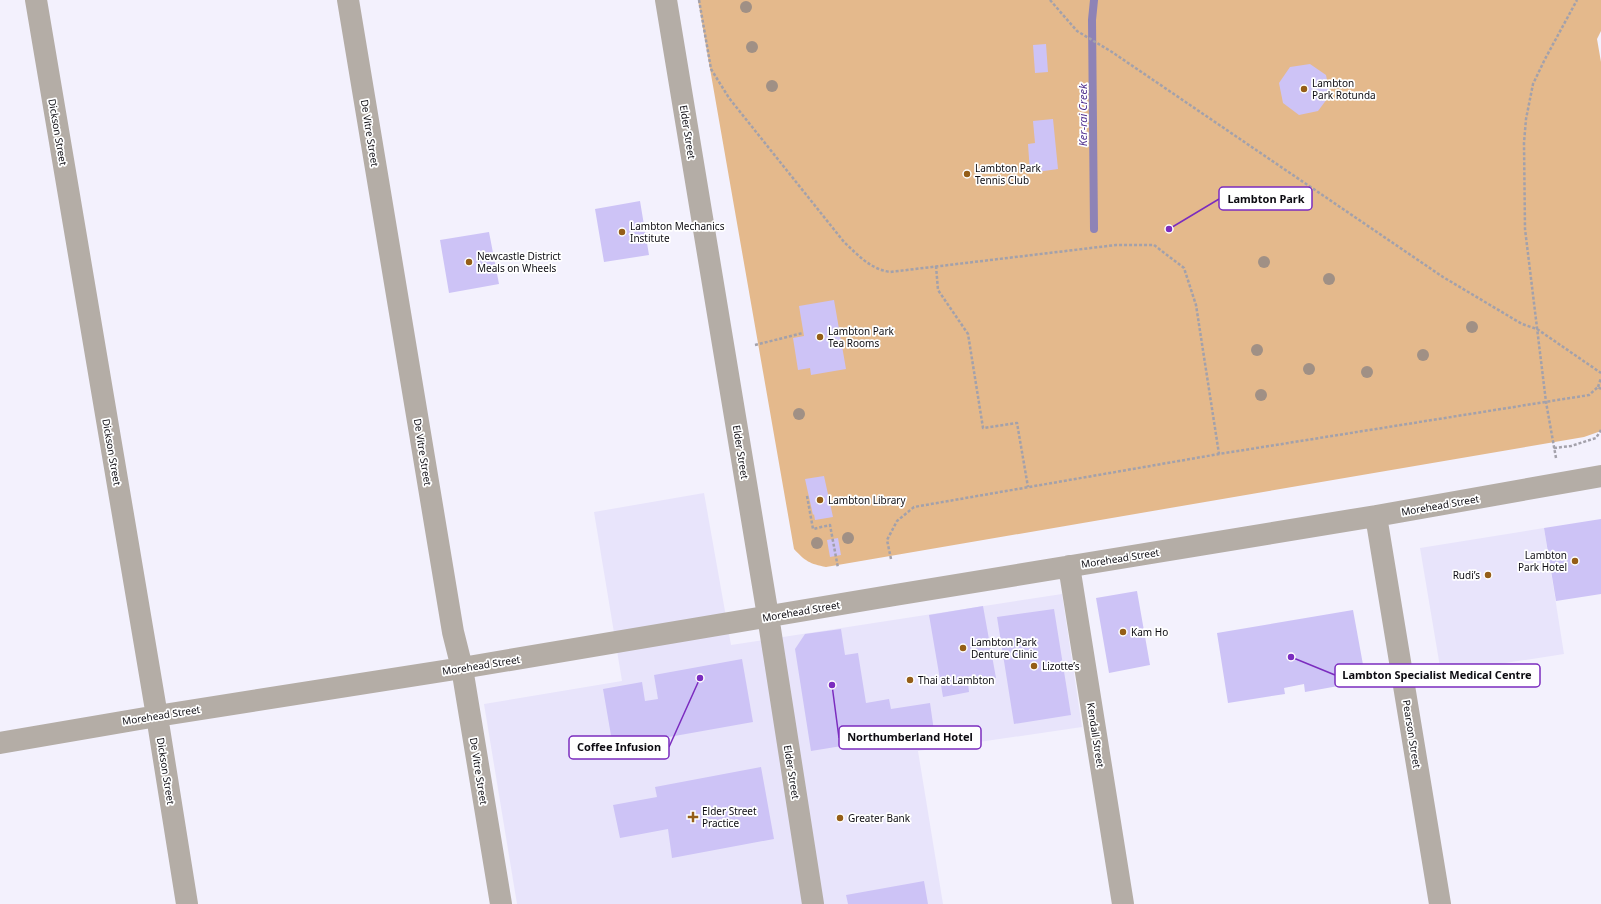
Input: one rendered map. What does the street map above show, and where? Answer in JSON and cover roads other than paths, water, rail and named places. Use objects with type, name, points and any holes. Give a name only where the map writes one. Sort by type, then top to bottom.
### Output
[{"type":"street","name":"Dickson Street","points":[[36,0],[157,716],[187,904]]},
{"type":"street","name":"De Vitre Street","points":[[348,0],[453,632],[462,668],[501,904]]},
{"type":"street","name":"Elder Street","points":[[666,0],[768,616],[813,904]]},
{"type":"street","name":"Morehead Street","points":[[0,743],[157,716],[462,668],[1376,516],[1601,476]]},
{"type":"street","name":"Pearson Street","points":[[1376,516],[1440,904]]},
{"type":"street","name":"Kendall Street","points":[[1069,566],[1123,904]]},
{"type":"waterway","name":"Ker-rai Creek","points":[[1094,0],[1092,20],[1094,229]]},
{"type":"place","name":"Lambton Park Rotunda","points":[[1304,89]]},
{"type":"place","name":"Lambton Park Tennis Club","points":[[967,174]]},
{"type":"place","name":"Lambton Park","points":[[1169,229]]},
{"type":"place","name":"Lambton Mechanics Institute","points":[[622,232]]},
{"type":"place","name":"Newcastle District Meals on Wheels","points":[[469,262]]},
{"type":"place","name":"Lambton Park Tea Rooms","points":[[820,337]]},
{"type":"place","name":"Lambton Library","points":[[820,500]]},
{"type":"place","name":"Lambton Park Hotel","points":[[1575,561]]},
{"type":"place","name":"Rudi’s","points":[[1488,575]]},
{"type":"place","name":"Kam Ho","points":[[1123,632]]},
{"type":"place","name":"Lambton Park Denture Clinic","points":[[963,648]]},
{"type":"place","name":"Lambton Specialist Medical Centre","points":[[1291,657]]},
{"type":"place","name":"Lizotte’s","points":[[1034,666]]},
{"type":"place","name":"Coffee Infusion","points":[[700,678]]},
{"type":"place","name":"Thai at Lambton","points":[[910,680]]},
{"type":"place","name":"Northumberland Hotel","points":[[832,685]]},
{"type":"place","name":"Elder Street Practice","points":[[693,817]]},
{"type":"place","name":"Greater Bank","points":[[840,818]]}]
